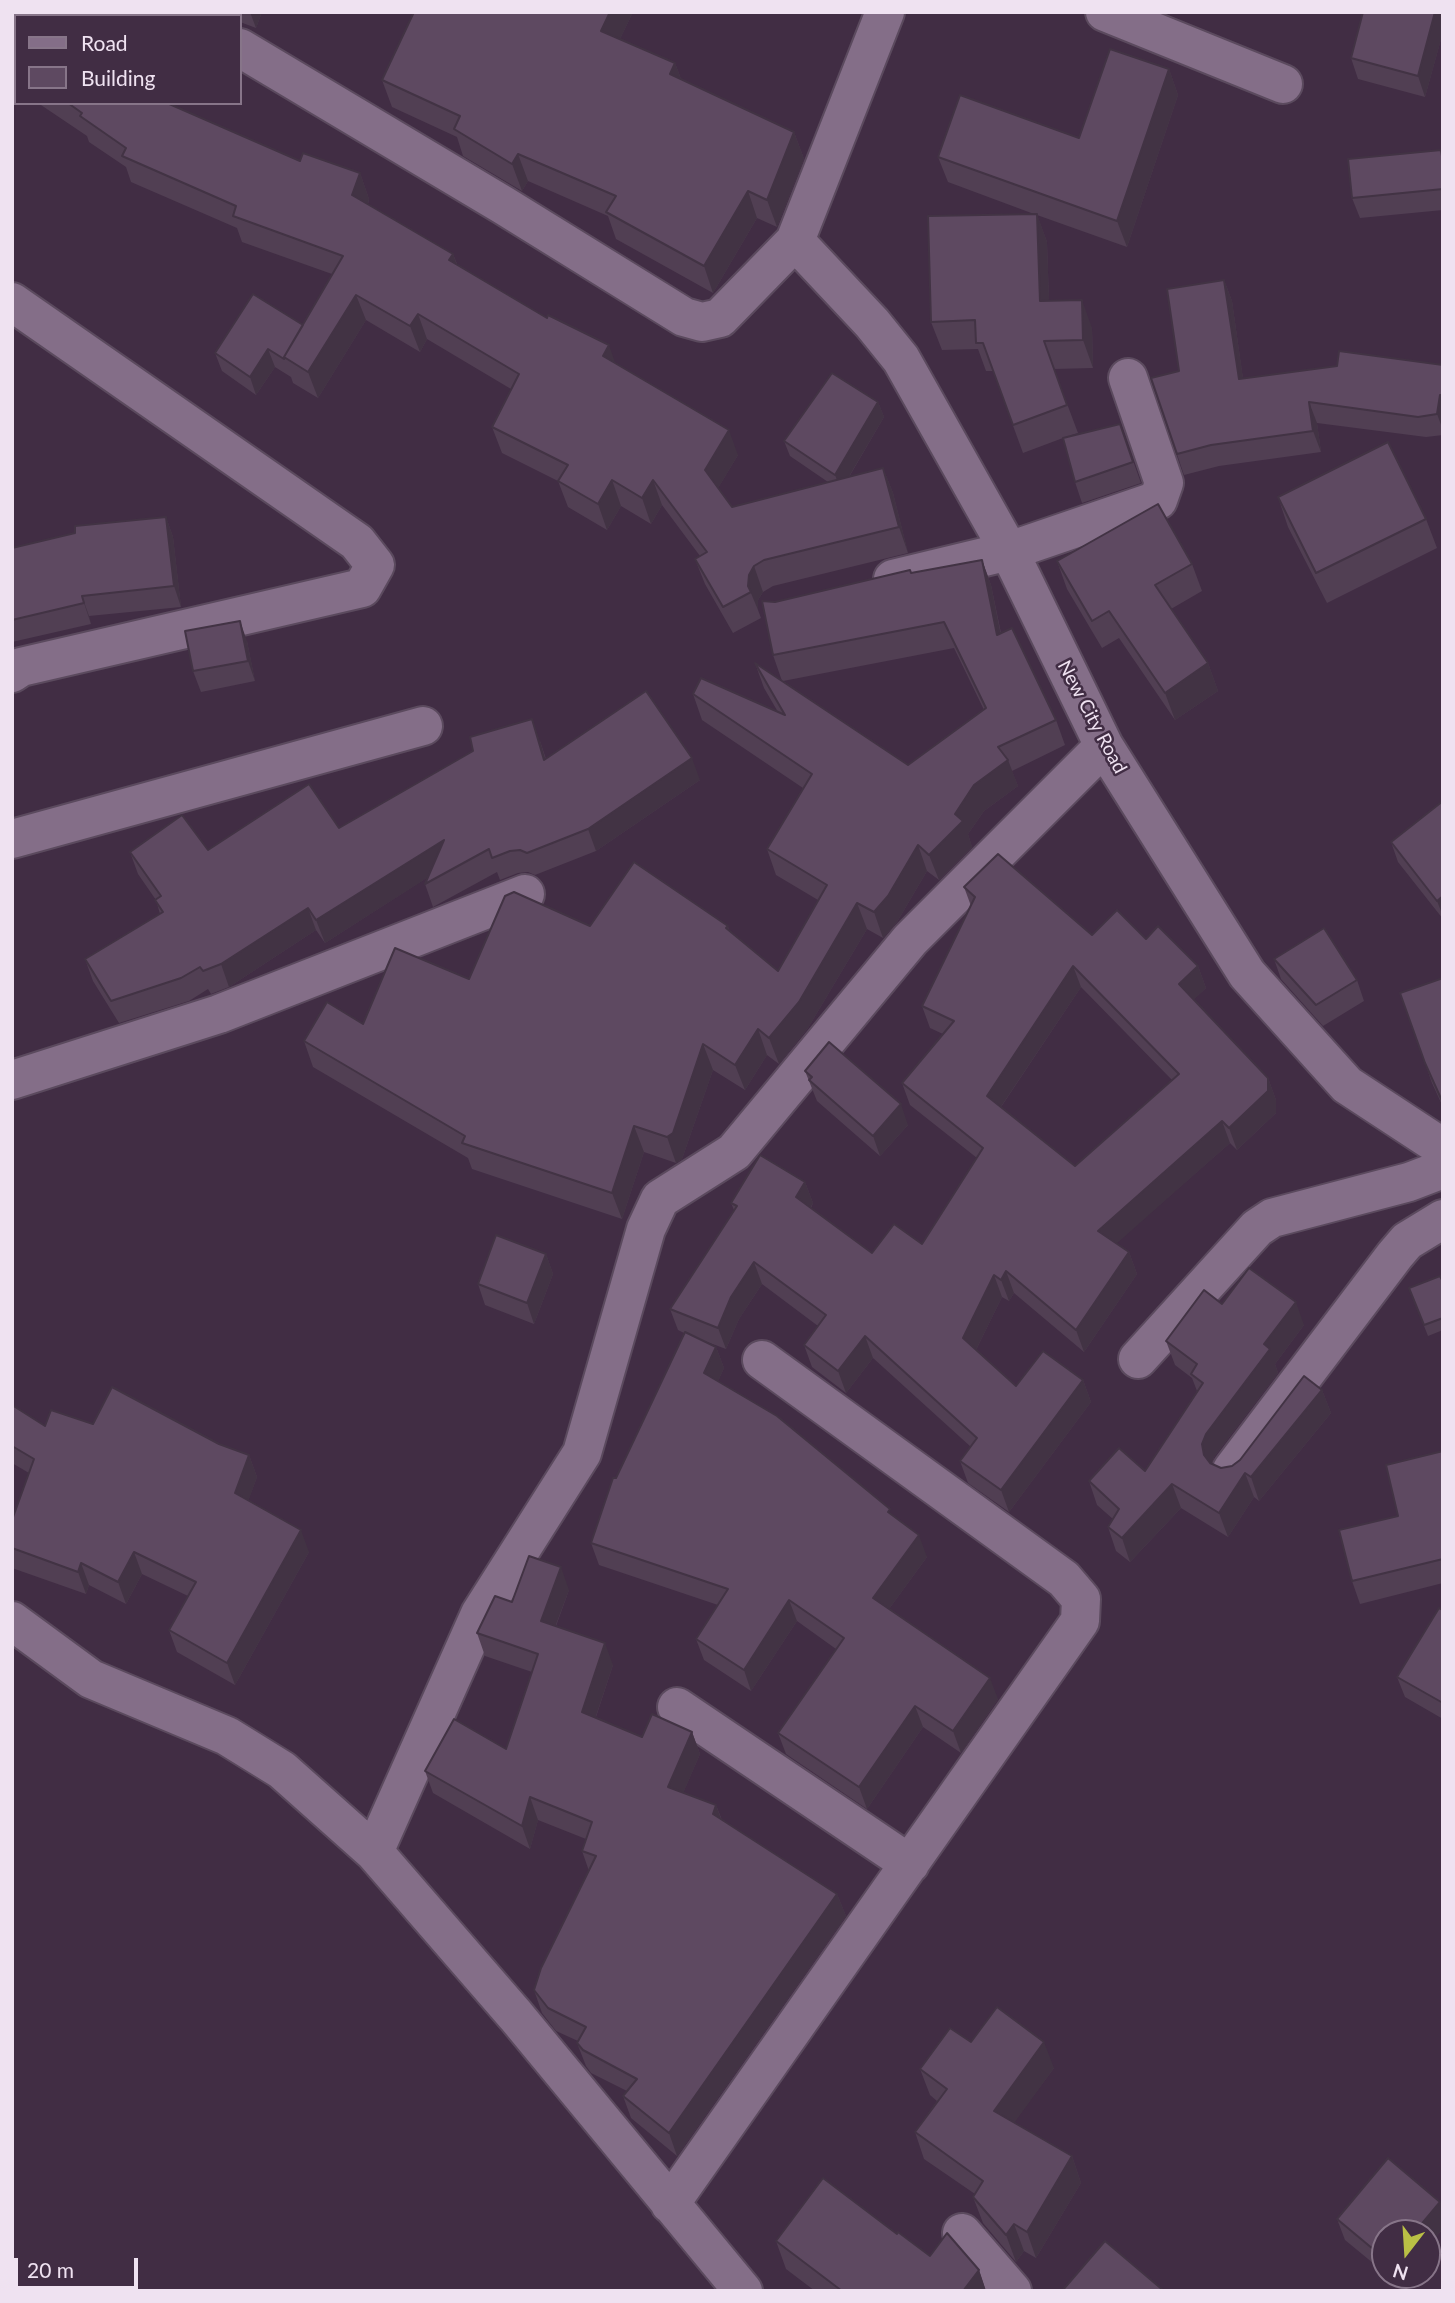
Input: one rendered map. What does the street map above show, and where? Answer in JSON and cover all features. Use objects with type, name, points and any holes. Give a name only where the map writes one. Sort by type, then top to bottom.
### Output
[{"type":"street","points":[[242,49],[684,317],[702,322],[720,318],[795,241],[885,12]]},
{"type":"street","points":[[1105,12],[1283,84]]},
{"type":"street","name":"New City Road","points":[[795,241],[872,323],[901,359],[1009,551],[1104,746],[1247,974],[1347,1085],[1443,1148]]},
{"type":"street","points":[[12,302],[357,542],[375,565],[362,588],[21,667],[12,673]]},
{"type":"street","points":[[860,587],[1009,551],[1158,500],[1164,483],[1128,378]]},
{"type":"street","points":[[12,839],[423,726]]},
{"type":"street","points":[[374,1852],[480,1614],[582,1453],[646,1228],[660,1199],[734,1152],[910,940],[1104,746]]},
{"type":"street","points":[[12,1080],[219,1014],[525,894]]},
{"type":"street","points":[[1138,1359],[1257,1228],[1272,1218],[1409,1182],[1443,1169]]},
{"type":"street","points":[[1232,1470],[1395,1255],[1407,1241],[1443,1219]]},
{"type":"street","points":[[670,2204],[1080,1621],[1081,1600],[1064,1579],[762,1360]]},
{"type":"street","points":[[12,1621],[91,1679],[227,1736],[282,1770],[374,1852],[516,2016],[743,2291]]},
{"type":"street","points":[[677,1707],[910,1864]]},
{"type":"street","points":[[962,2232],[1012,2291]]},
{"type":"building","points":[[113,12],[116,14],[48,14]]},
{"type":"building","points":[[414,12],[610,12],[601,31],[675,63],[670,74],[794,132],[767,200],[748,191],[704,266],[606,212],[616,196],[518,154],[512,164],[454,129],[460,116],[382,80]]},
{"type":"building","points":[[1363,12],[1435,12],[1418,76],[1351,58]]},
{"type":"building","points":[[1110,49],[1169,69],[1117,221],[938,157],[960,95],[1079,138]]},
{"type":"building","points":[[71,105],[172,105],[300,161],[303,153],[360,173],[352,195],[453,254],[449,260],[547,318],[548,315],[609,345],[603,356],[729,430],[705,470],[732,507],[883,468],[899,527],[764,560],[754,566],[749,575],[748,586],[751,592],[723,607],[695,559],[707,552],[653,480],[642,498],[612,480],[598,504],[558,481],[568,465],[492,427],[519,374],[418,314],[410,326],[356,295],[308,372],[284,357],[343,256],[233,216],[236,206],[122,156],[126,148],[80,116],[82,113]]},
{"type":"building","points":[[1441,150],[1443,189],[1352,198],[1348,159]]},
{"type":"building","points":[[1037,214],[1040,301],[1082,300],[1083,340],[1044,341],[1067,405],[1013,425],[983,343],[976,343],[975,320],[931,322],[928,216]]},
{"type":"building","points":[[1224,280],[1239,379],[1337,366],[1339,351],[1443,365],[1443,395],[1440,395],[1437,414],[1418,417],[1309,402],[1313,431],[1211,445],[1177,454],[1151,378],[1179,371],[1167,289]]},
{"type":"building","points":[[253,294],[303,325],[284,359],[268,349],[250,377],[215,353]]},
{"type":"building","points":[[832,373],[878,402],[835,475],[784,441]]},
{"type":"building","points":[[1120,424],[1133,462],[1075,482],[1063,438]]},
{"type":"building","points":[[1388,442],[1426,519],[1316,573],[1278,497]]},
{"type":"building","points":[[1158,504],[1192,564],[1155,585],[1208,663],[1165,693],[1109,611],[1092,621],[1057,561]]},
{"type":"building","points":[[166,517],[174,586],[82,596],[84,603],[12,620],[12,548],[75,533],[75,526]]},
{"type":"building","points":[[982,560],[997,635],[1012,628],[1056,720],[998,747],[1008,760],[974,785],[955,814],[963,821],[929,855],[918,845],[888,896],[874,912],[857,903],[799,1002],[769,1038],[758,1029],[735,1065],[703,1044],[673,1133],[667,1137],[634,1126],[612,1193],[462,1143],[465,1136],[304,1041],[327,1002],[363,1024],[395,948],[469,979],[505,896],[514,892],[590,926],[634,862],[728,926],[726,928],[778,971],[827,885],[767,849],[812,774],[693,694],[701,678],[785,715],[755,663],[908,765],[986,708],[944,622],[773,655],[762,601],[775,602],[910,570],[911,573]]},
{"type":"building","points":[[240,621],[248,661],[193,671],[185,631]]},
{"type":"building","points":[[646,691],[692,758],[588,829],[527,853],[520,850],[510,851],[492,858],[489,849],[425,884],[444,840],[316,920],[308,908],[221,964],[203,971],[200,967],[181,978],[111,1001],[85,959],[163,912],[155,900],[161,896],[130,852],[182,815],[208,850],[309,784],[339,828],[473,751],[470,737],[532,719],[544,760]]},
{"type":"building","points":[[1443,801],[1443,896],[1437,901],[1391,842]]},
{"type":"building","points":[[998,854],[1092,935],[1117,910],[1146,939],[1158,926],[1198,966],[1179,984],[1268,1078],[1268,1091],[1229,1128],[1222,1121],[1098,1231],[1129,1252],[1076,1330],[1006,1271],[1001,1280],[994,1275],[963,1338],[1016,1386],[1043,1351],[1083,1380],[1001,1490],[960,1461],[977,1438],[865,1336],[838,1371],[804,1345],[826,1315],[754,1262],[731,1297],[718,1328],[670,1309],[737,1206],[731,1203],[760,1155],[805,1182],[796,1197],[872,1253],[894,1224],[922,1244],[983,1148],[902,1083],[954,1021],[922,1006],[975,897],[964,887]],"holes":[[[1073,966],[1179,1074],[1075,1166],[987,1096]]]},
{"type":"building","points":[[1324,928],[1357,980],[1316,1005],[1274,959]]},
{"type":"building","points":[[1443,978],[1443,1103],[1425,1063],[1400,993]]},
{"type":"building","points":[[829,1042],[901,1104],[873,1136],[809,1080],[812,1077],[805,1071]]},
{"type":"building","points":[[496,1235],[546,1254],[527,1303],[478,1284]]},
{"type":"building","points":[[1249,1268],[1296,1302],[1264,1344],[1270,1349],[1206,1434],[1202,1444],[1204,1455],[1210,1463],[1221,1468],[1232,1466],[1240,1460],[1304,1376],[1322,1390],[1251,1477],[1245,1473],[1219,1513],[1172,1484],[1122,1538],[1108,1527],[1119,1509],[1089,1481],[1119,1448],[1145,1471],[1203,1383],[1191,1374],[1197,1364],[1166,1341],[1204,1290],[1222,1304]]},
{"type":"building","points":[[1440,1276],[1443,1282],[1443,1318],[1424,1325],[1409,1288]]},
{"type":"building","points":[[685,1332],[716,1347],[704,1373],[777,1416],[890,1509],[888,1512],[919,1535],[873,1598],[990,1678],[953,1731],[915,1706],[859,1787],[778,1733],[844,1638],[789,1600],[744,1670],[696,1639],[728,1589],[591,1543],[613,1478],[616,1478]]},
{"type":"building","points":[[112,1387],[219,1444],[249,1455],[235,1493],[301,1530],[227,1663],[169,1630],[196,1582],[134,1552],[118,1582],[81,1563],[78,1572],[12,1548],[12,1520],[34,1459],[12,1446],[12,1405],[45,1426],[51,1410],[93,1424]]},
{"type":"building","points":[[1443,1451],[1443,1559],[1352,1581],[1339,1530],[1398,1516],[1386,1465]]},
{"type":"building","points":[[529,1556],[561,1567],[541,1621],[605,1643],[582,1712],[642,1737],[652,1714],[692,1732],[668,1787],[716,1805],[713,1814],[837,1894],[669,2133],[623,2096],[637,2079],[583,2050],[577,2043],[586,2027],[548,2008],[534,1990],[541,1968],[596,1856],[582,1851],[592,1822],[530,1797],[522,1826],[425,1771],[454,1719],[506,1749],[538,1654],[477,1633],[495,1596],[512,1602]]},
{"type":"building","points":[[1439,1608],[1443,1610],[1443,1703],[1397,1677]]},
{"type":"building","points":[[997,2007],[1044,2042],[994,2111],[1072,2156],[1027,2232],[1014,2224],[1006,2235],[973,2197],[983,2181],[915,2132],[947,2089],[920,2069],[950,2028],[971,2042]]},
{"type":"building","points":[[1388,2158],[1440,2202],[1426,2219],[1371,2219],[1371,2247],[1337,2219]]},
{"type":"building","points":[[823,2178],[930,2256],[947,2233],[979,2270],[963,2291],[842,2291],[776,2241]]},
{"type":"building","points":[[1105,2241],[1164,2291],[1062,2291]]}]
